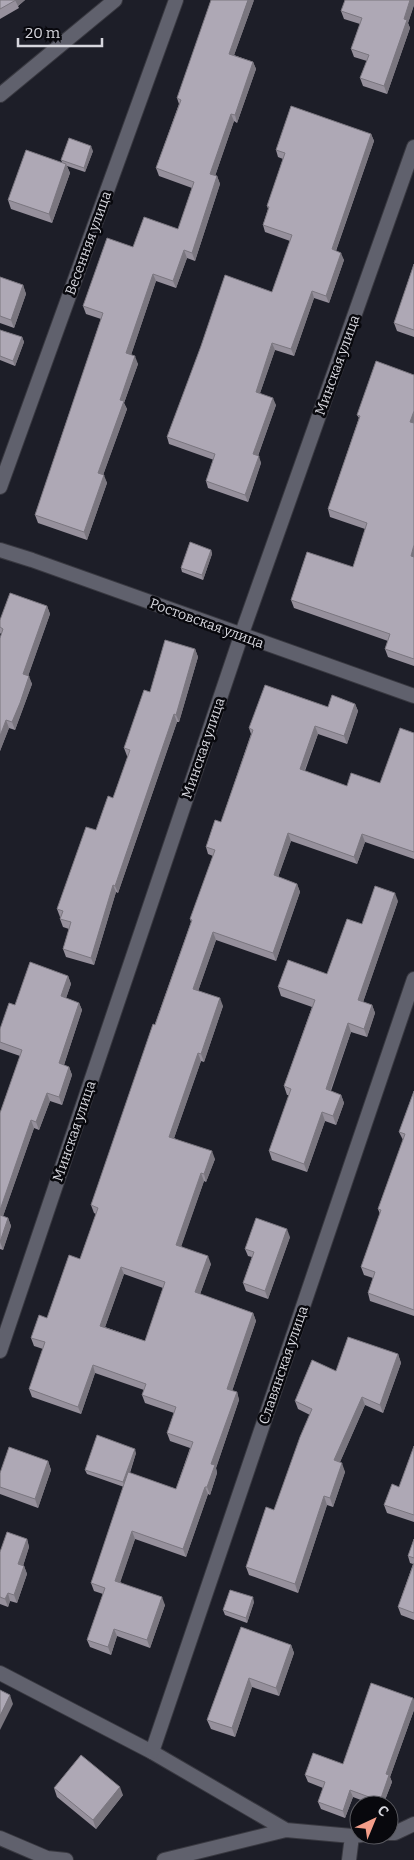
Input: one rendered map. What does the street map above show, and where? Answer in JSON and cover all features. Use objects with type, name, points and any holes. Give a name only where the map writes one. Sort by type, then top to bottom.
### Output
[{"type":"street","points":[[0,95],[115,0]]},
{"type":"street","name":"Весенняя улица","points":[[0,487],[176,0]]},
{"type":"street","name":"Минская улица","points":[[0,1351],[241,636],[414,147]]},
{"type":"street","name":"Ростовская улица","points":[[0,550],[414,696]]},
{"type":"street","name":"Славянская улица","points":[[152,1752],[414,979]]},
{"type":"street","points":[[0,1673],[152,1752],[286,1830]]},
{"type":"street","points":[[399,1831],[414,1824]]},
{"type":"street","points":[[164,1860],[286,1830],[349,1834]]},
{"type":"street","points":[[0,1838],[47,1858],[66,1860]]},
{"type":"street","points":[[350,1860],[354,1845]]},
{"type":"building","points":[[0,0],[16,0],[0,9]]},
{"type":"building","points":[[211,0],[248,0],[229,54],[253,62],[235,115],[231,114],[210,174],[217,176],[192,253],[184,250],[173,281],[153,274],[126,353],[135,356],[120,400],[124,401],[98,473],[104,475],[84,532],[35,515],[103,313],[83,306],[107,238],[133,247],[144,217],[178,229],[194,182],[156,168],[181,100],[177,98]]},
{"type":"building","points":[[345,0],[410,0],[404,19],[407,20],[384,86],[360,78],[369,55],[351,49],[362,18],[341,11]]},
{"type":"building","points":[[291,106],[371,134],[332,249],[341,253],[326,296],[312,291],[291,349],[272,343],[256,392],[273,398],[253,454],[259,456],[245,495],[206,481],[215,454],[167,437],[225,275],[272,292],[292,235],[263,225],[269,207],[267,206],[285,153],[276,150]]},
{"type":"building","points":[[69,138],[91,146],[84,168],[61,160]]},
{"type":"building","points":[[26,150],[66,164],[49,214],[8,200]]},
{"type":"building","points":[[414,264],[414,330],[394,323]]},
{"type":"building","points":[[0,277],[23,285],[11,320],[0,316]]},
{"type":"building","points":[[0,330],[22,337],[13,361],[0,356]]},
{"type":"building","points":[[376,361],[414,375],[414,411],[410,422],[414,423],[414,545],[411,556],[414,557],[414,659],[385,649],[390,634],[291,600],[307,552],[353,567],[367,523],[328,509],[360,416],[357,415]]},
{"type":"building","points":[[190,542],[211,550],[202,575],[181,568]]},
{"type":"building","points":[[10,593],[47,606],[23,674],[29,676],[20,703],[12,722],[6,720],[0,736],[0,638],[3,629],[0,627],[0,620]]},
{"type":"building","points":[[165,640],[195,649],[176,715],[174,714],[115,886],[113,885],[91,958],[63,949],[71,922],[60,919],[63,911],[57,909],[86,827],[96,830],[108,796],[113,798],[130,750],[124,748],[144,690],[150,692]]},
{"type":"building","points":[[265,685],[328,707],[332,695],[355,704],[344,736],[315,726],[300,769],[347,786],[351,773],[380,783],[400,728],[414,733],[414,852],[362,834],[354,857],[288,833],[274,875],[297,884],[273,953],[213,932],[193,989],[220,998],[201,1054],[198,1053],[169,1137],[212,1151],[204,1174],[201,1173],[176,1245],[208,1256],[195,1292],[253,1313],[227,1389],[237,1392],[211,1464],[215,1465],[207,1487],[205,1487],[183,1549],[132,1531],[115,1581],[162,1597],[147,1640],[114,1629],[108,1647],[87,1640],[105,1588],[91,1583],[128,1472],[176,1489],[193,1442],[167,1433],[176,1407],[142,1395],[146,1384],[93,1365],[78,1407],[29,1389],[45,1342],[31,1338],[39,1315],[47,1318],[69,1255],[80,1259],[98,1208],[91,1205],[153,1024],[155,1025],[192,920],[190,919],[215,850],[206,847],[215,820],[221,822],[253,730],[249,728]],"holes":[[[121,1267],[165,1282],[145,1341],[100,1326]]]},
{"type":"building","points":[[375,886],[395,893],[358,1000],[372,1005],[364,1029],[348,1023],[326,1089],[341,1095],[333,1116],[322,1112],[304,1164],[269,1151],[291,1089],[284,1086],[315,1000],[278,987],[288,960],[327,974],[347,919],[362,924]]},
{"type":"building","points":[[30,962],[68,976],[61,996],[79,1003],[59,1063],[69,1067],[59,1097],[47,1093],[36,1122],[31,1120],[0,1210],[0,1113],[22,1050],[0,1042],[0,1029],[9,1003],[15,1005]]},
{"type":"building","points":[[414,1091],[414,1310],[368,1293],[375,1272],[361,1267],[381,1210],[378,1209],[405,1134],[399,1132]]},
{"type":"building","points":[[0,1215],[8,1218],[0,1242]]},
{"type":"building","points":[[256,1218],[287,1229],[265,1291],[243,1283],[254,1252],[245,1249]]},
{"type":"building","points":[[348,1337],[398,1354],[380,1405],[362,1397],[334,1460],[342,1463],[330,1498],[324,1496],[295,1584],[246,1567],[266,1507],[274,1510],[312,1409],[295,1401],[312,1360],[336,1371]]},
{"type":"building","points":[[97,1435],[135,1449],[123,1482],[85,1470]]},
{"type":"building","points":[[414,1446],[414,1515],[384,1505],[392,1484],[399,1487]]},
{"type":"building","points":[[9,1447],[48,1461],[35,1499],[0,1487],[0,1473]]},
{"type":"building","points":[[7,1532],[27,1539],[18,1564],[24,1566],[14,1595],[8,1593],[5,1599],[0,1597],[0,1552]]},
{"type":"building","points":[[414,1539],[414,1558],[408,1556]]},
{"type":"building","points":[[414,1563],[414,1613],[398,1607]]},
{"type":"building","points":[[230,1590],[253,1597],[246,1618],[223,1610]]},
{"type":"building","points":[[241,1627],[291,1645],[276,1688],[249,1678],[232,1728],[207,1720]]},
{"type":"building","points":[[371,1683],[413,1698],[386,1774],[389,1775],[382,1795],[364,1795],[350,1790],[343,1811],[318,1802],[325,1782],[305,1775],[313,1753],[343,1764]]},
{"type":"building","points":[[0,1690],[10,1695],[0,1716]]},
{"type":"building","points":[[81,1755],[120,1787],[93,1820],[54,1788]]}]
